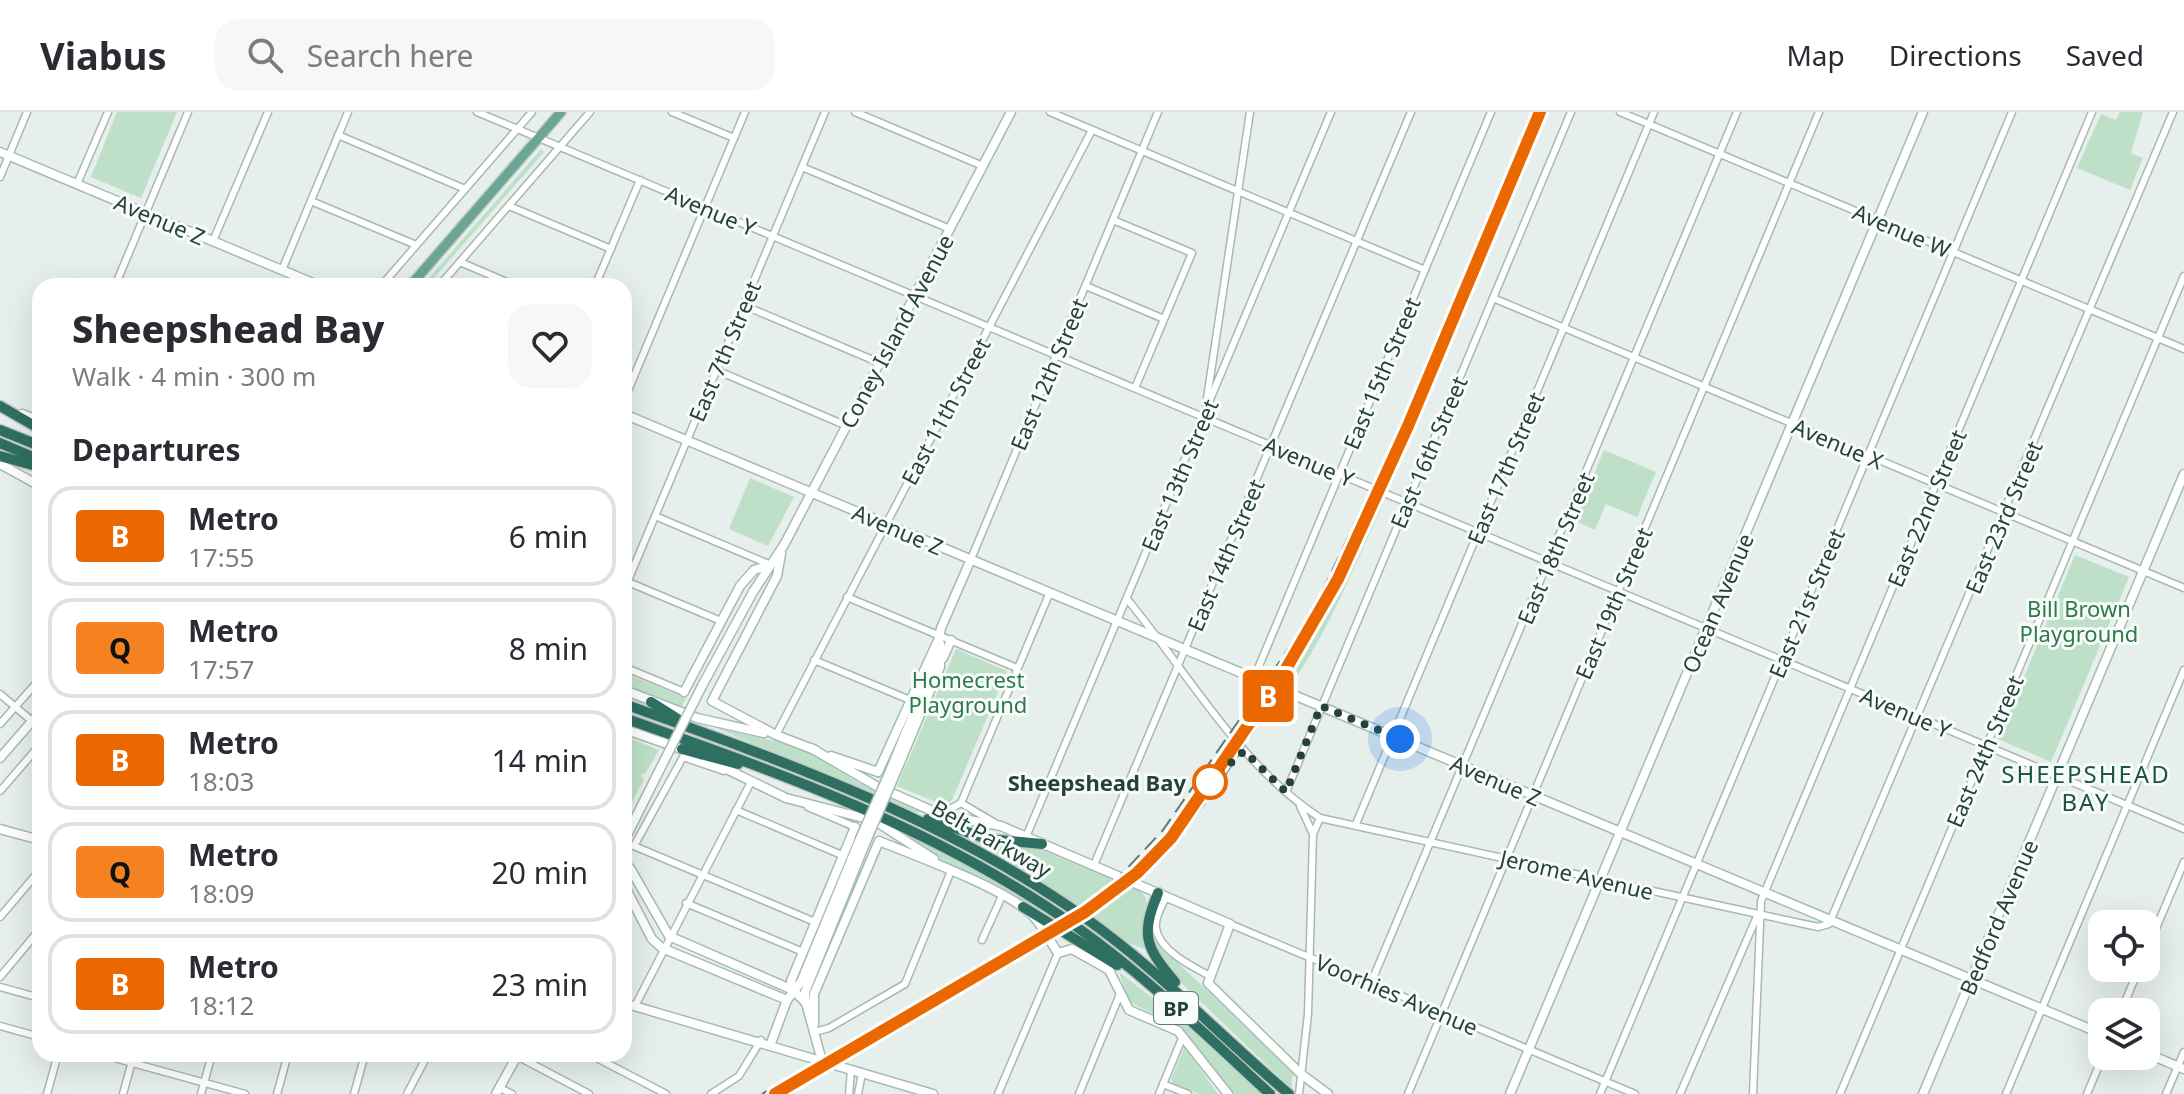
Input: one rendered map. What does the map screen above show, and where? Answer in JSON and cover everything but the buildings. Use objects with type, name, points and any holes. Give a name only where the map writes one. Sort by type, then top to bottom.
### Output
[{"type":"highway","points":[[0,406],[32,424]]},
{"type":"highway","points":[[0,430],[32,443]]},
{"type":"highway","points":[[0,443],[32,457]]},
{"type":"highway","points":[[0,456],[32,465]]},
{"type":"highway","points":[[651,702],[689,727]]},
{"type":"highway","name":"Belt Parkway","points":[[632,707],[842,784],[916,817],[1070,908],[1131,953],[1289,1094]]},
{"type":"highway","name":"Belt Parkway","points":[[632,721],[782,773],[889,818],[1002,879],[1077,927],[1156,990],[1270,1094]]},
{"type":"highway","points":[[683,753],[782,773]]},
{"type":"highway","points":[[916,817],[940,821],[988,839],[1042,844]]},
{"type":"highway","points":[[1162,895],[1146,923],[1151,950],[1196,1009]]},
{"type":"highway","points":[[1023,907],[1156,990]]},
{"type":"highway","points":[[1072,949],[1091,948]]},
{"type":"main road","points":[[417,278],[561,112]]},
{"type":"main road","name":"Coney Island Avenue","points":[[632,825],[702,686],[753,592],[781,550],[1011,112]]},
{"type":"main road","name":"Ocean Avenue","points":[[1510,1094],[1923,112]]},
{"type":"main road","name":"Avenue Z","points":[[4,154],[301,278]]},
{"type":"main road","points":[[0,406],[32,418]]},
{"type":"main road","name":"Avenue Z","points":[[632,417],[2088,1028]]},
{"type":"main road","points":[[0,464],[32,482]]},
{"type":"main road","name":"Bedford Avenue","points":[[1923,1094],[2184,474]]},
{"type":"main road","name":"Coney Island Avenue","points":[[776,735],[712,701],[777,576],[781,550]]},
{"type":"main road","name":"East 12th Street","points":[[811,748],[874,772],[881,768],[971,559]]},
{"type":"main road","name":"Coney Island Avenue","points":[[684,692],[747,578],[754,570],[771,565]]},
{"type":"main road","name":"East 12th Street","points":[[771,1043],[787,1000],[801,982],[940,667],[940,636]]},
{"type":"main road","name":"East 12th Street","points":[[893,772],[935,661],[940,636]]},
{"type":"main road","points":[[940,667],[951,640]]},
{"type":"main road","points":[[632,694],[711,722],[776,735],[811,748]]},
{"type":"main road","points":[[0,758],[32,721]]},
{"type":"main road","points":[[632,732],[786,798],[875,821],[951,871]]},
{"type":"main road","name":"Voorhies Avenue","points":[[811,748],[870,783],[931,810],[951,818],[1001,826],[1230,924]]},
{"type":"main road","name":"East 12th Street","points":[[793,990],[791,981],[855,827]]},
{"type":"main road","points":[[0,829],[32,838]]},
{"type":"main road","points":[[814,1028],[814,994],[879,841],[951,871],[1023,907],[1035,917],[1058,953],[1072,949],[1109,970],[1129,1010],[1183,1036],[1228,1094]]},
{"type":"main road","name":"East 12th Street","points":[[806,1003],[805,992],[862,843]]},
{"type":"main road","points":[[632,871],[669,936],[793,990],[806,1003],[822,1061]]},
{"type":"main road","points":[[632,900],[652,939],[662,948],[787,1000]]},
{"type":"main road","points":[[1230,924],[1208,977],[1301,1074],[1328,1094]]},
{"type":"main road","points":[[632,1005],[761,1040],[933,1094]]},
{"type":"main road","points":[[2160,1059],[2181,1068]]},
{"type":"main road","points":[[498,1091],[513,1062]]},
{"type":"street","points":[[0,177],[4,154],[27,112]]},
{"type":"street","points":[[77,184],[108,112]]},
{"type":"street","points":[[120,278],[188,112]]},
{"type":"street","points":[[213,241],[268,112]]},
{"type":"street","points":[[282,270],[348,112]]},
{"type":"street","name":"Avenue Y","points":[[477,112],[2184,829]]},
{"type":"street","points":[[388,278],[532,112]]},
{"type":"street","points":[[446,278],[590,112]]},
{"type":"street","points":[[672,112],[734,138]]},
{"type":"street","points":[[632,381],[745,112]]},
{"type":"street","name":"East 7th Street","points":[[632,572],[825,112]]},
{"type":"street","points":[[855,112],[983,166]]},
{"type":"street","points":[[1050,112],[1425,270]]},
{"type":"street","name":"East 12th Street","points":[[971,559],[1158,112]]},
{"type":"street","points":[[1204,417],[1250,112]]},
{"type":"street","name":"East 13th Street","points":[[1026,837],[1331,112]]},
{"type":"street","name":"East 14th Street","points":[[1094,865],[1411,112]]},
{"type":"street","name":"East 15th Street","points":[[1254,678],[1491,112]]},
{"type":"street","name":"East 16th Street","points":[[1286,792],[1571,112]]},
{"type":"street","name":"Avenue W","points":[[1620,112],[2184,349]]},
{"type":"street","name":"East 17th Street","points":[[1356,824],[1654,112]]},
{"type":"street","name":"East 18th Street","points":[[1371,983],[1737,112]]},
{"type":"street","name":"East 19th Street","points":[[1408,1094],[1819,112]]},
{"type":"street","name":"East 21st Street","points":[[1600,1094],[2012,112]]},
{"type":"street","name":"East 22nd Street","points":[[1758,914],[2092,112]]},
{"type":"street","name":"East 23rd Street","points":[[1832,921],[2173,112]]},
{"type":"street","name":"East 11th Street","points":[[776,735],[1092,130]]},
{"type":"street","points":[[338,135],[465,189]]},
{"type":"street","points":[[802,167],[950,229]]},
{"type":"street","points":[[598,278],[640,180]]},
{"type":"street","points":[[311,201],[416,245]]},
{"type":"street","points":[[509,206],[611,249]]},
{"type":"street","points":[[1113,220],[1192,253],[1135,388]]},
{"type":"street","points":[[460,262],[497,278]]},
{"type":"street","name":"East 24th Street","points":[[1840,1094],[2184,276]]},
{"type":"street","points":[[1086,286],[1164,319]]},
{"type":"street","name":"Avenue X","points":[[1493,298],[2184,588]]},
{"type":"street","points":[[743,305],[880,363]]},
{"type":"street","points":[[1214,353],[1229,357]]},
{"type":"street","points":[[716,370],[847,426]]},
{"type":"street","points":[[655,516],[771,565]]},
{"type":"street","points":[[632,584],[721,621]]},
{"type":"street","points":[[931,810],[946,811],[961,803],[1050,592]]},
{"type":"street","points":[[847,597],[1017,668]]},
{"type":"street","points":[[1127,599],[1249,757],[1298,803],[1320,818],[1313,834],[1310,957],[1299,1094]]},
{"type":"street","points":[[814,660],[910,700]]},
{"type":"street","points":[[632,670],[684,692]]},
{"type":"street","points":[[2006,1094],[2184,670]]},
{"type":"street","points":[[0,724],[32,688]]},
{"type":"street","points":[[0,694],[32,721]]},
{"type":"street","points":[[683,753],[634,846],[815,922]]},
{"type":"street","points":[[0,791],[32,754]]},
{"type":"street","points":[[635,1006],[662,948],[736,810],[746,780]]},
{"type":"street","points":[[786,798],[855,827]]},
{"type":"street","points":[[961,803],[1001,826]]},
{"type":"street","points":[[1298,803],[1313,834]]},
{"type":"street","points":[[736,810],[844,856]]},
{"type":"street","name":"Jerome Avenue","points":[[1320,818],[1818,927],[1832,921]]},
{"type":"street","points":[[2160,919],[2184,862]]},
{"type":"street","points":[[814,1028],[829,1028],[905,984],[951,871]]},
{"type":"street","points":[[0,917],[32,879]]},
{"type":"street","points":[[1162,895],[1156,922],[1159,936],[1182,960],[1208,977]]},
{"type":"street","points":[[982,940],[1002,896]]},
{"type":"street","points":[[686,903],[803,952]]},
{"type":"street","points":[[1680,1094],[1758,914]]},
{"type":"street","points":[[1753,1094],[1762,922],[1758,914]]},
{"type":"street","name":"Voorhies Avenue","points":[[1230,924],[1635,1094]]},
{"type":"street","points":[[0,977],[32,939]]},
{"type":"street","points":[[998,1094],[1058,953]]},
{"type":"street","points":[[0,987],[32,996]]},
{"type":"street","points":[[1079,1094],[1120,994]]},
{"type":"street","points":[[0,1026],[32,1035]]},
{"type":"street","points":[[1159,1094],[1183,1036]]},
{"type":"street","points":[[711,1094],[739,1076],[761,1040]]},
{"type":"street","points":[[2166,1094],[2181,1068],[2184,1052]]},
{"type":"street","points":[[47,1094],[56,1062]]},
{"type":"street","points":[[128,1062],[245,1094]]},
{"type":"street","points":[[201,1094],[210,1062]]},
{"type":"street","points":[[277,1094],[286,1062]]},
{"type":"street","points":[[354,1094],[363,1062]]},
{"type":"street","points":[[407,1094],[424,1062]]},
{"type":"street","points":[[530,1062],[589,1094]]},
{"type":"street","points":[[604,1062],[666,1094]]},
{"type":"street","points":[[123,1094],[132,1063]]},
{"type":"street","points":[[849,1094],[851,1070]]},
{"type":"street","points":[[2087,1094],[2097,1070]]},
{"type":"street","points":[[858,1094],[862,1073]]},
{"type":"street","points":[[1163,1084],[1188,1094]]},
{"type":"street","points":[[498,1091],[512,1094]]},
{"type":"green space","points":[[117,112],[177,112],[141,198],[91,177]]},
{"type":"green space","points":[[2120,112],[2143,112],[2131,153],[2143,158],[2130,190],[2077,168],[2101,114],[2116,120]]},
{"type":"green space","points":[[541,149],[544,152],[434,278],[429,278]]},
{"type":"green space","points":[[1604,450],[1656,472],[1637,517],[1606,504],[1595,530],[1575,521]]},
{"type":"green space","points":[[750,478],[794,497],[768,546],[729,529]]},
{"type":"green space","points":[[1380,504],[1383,504],[1331,617],[1293,682],[1288,680],[1328,611]]},
{"type":"green space","name":"Bill Brown Playground","points":[[2075,555],[2129,577],[2051,762],[1998,739]]},
{"type":"green space","name":"Homecrest Playground","points":[[956,649],[1007,671],[952,800],[943,805],[897,786]]},
{"type":"green space","points":[[632,676],[686,698],[680,710],[632,689]]},
{"type":"green space","points":[[716,728],[799,746],[857,782],[929,814],[915,812]]},
{"type":"green space","points":[[632,739],[659,750],[645,774],[641,774],[644,780],[632,802]]},
{"type":"green space","points":[[852,807],[940,849],[1000,881],[1079,936],[1069,935],[1031,906],[942,860],[886,824],[846,809]]},
{"type":"green space","points":[[969,838],[1041,850],[1139,890],[1148,910],[1147,950],[1124,941],[1059,894]]},
{"type":"green space","points":[[1154,940],[1293,1073],[1291,1088],[1179,981],[1151,944]]},
{"type":"green space","points":[[1119,972],[1185,1023],[1261,1094],[1235,1094],[1181,1027],[1129,1002]]},
{"type":"green space","points":[[1184,1048],[1218,1094],[1199,1094],[1173,1083],[1171,1079]]},
{"type":"railway","points":[[762,1094],[1081,906],[1118,878],[1163,830],[1309,619],[1401,427],[1533,112]]},
{"type":"railway","points":[[1090,913],[1124,889],[1183,831],[1232,765],[1298,659]]},
{"type":"metro line","name":"B","points":[[775,1094],[1085,912],[1137,873],[1171,838],[1283,674],[1338,579],[1408,426],[1540,112]]},
{"type":"place","name":"Sheepshead Bay","points":[[1210,782]]},
{"type":"district","name":"SHEEPSHEAD BAY","points":[[2086,787]]},
{"type":"route","points":[[1210,782],[1244,751],[1286,792],[1321,706],[1400,739]]}]
